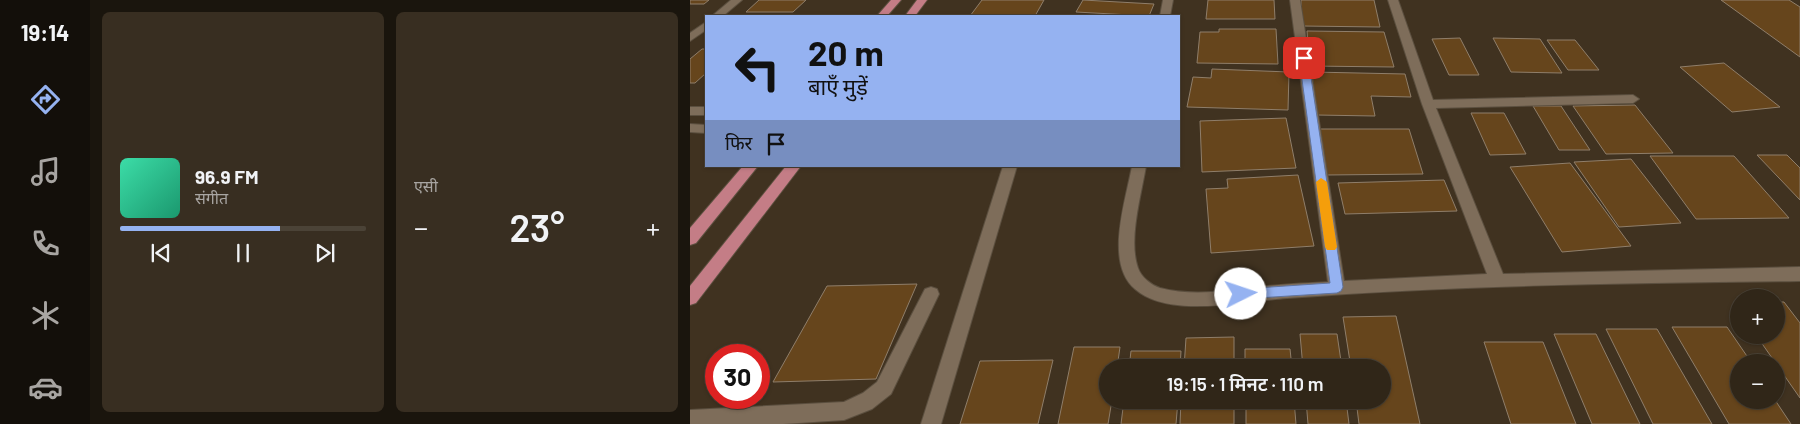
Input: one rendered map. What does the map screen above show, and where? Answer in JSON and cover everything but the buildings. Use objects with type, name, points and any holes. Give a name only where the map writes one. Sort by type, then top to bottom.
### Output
[{"type":"main road","points":[[883,15],[896,0]]},
{"type":"main road","points":[[911,15],[922,0]]},
{"type":"main road","points":[[690,239],[750,167]]},
{"type":"main road","points":[[690,298],[793,167]]},
{"type":"street","points":[[718,15],[737,0]]},
{"type":"street","points":[[1166,15],[1168,0]]},
{"type":"street","points":[[1295,0],[1337,287]]},
{"type":"street","points":[[1393,0],[1428,104],[1497,279]]},
{"type":"street","points":[[690,38],[705,26]]},
{"type":"street","points":[[1428,104],[1633,99]]},
{"type":"street","points":[[690,111],[705,111]]},
{"type":"street","points":[[690,128],[705,129]]},
{"type":"street","points":[[931,424],[1010,167]]},
{"type":"street","points":[[1139,167],[1127,237],[1127,260],[1135,280],[1154,294],[1184,298],[1337,287],[1497,279],[1800,274]]},
{"type":"street","points":[[690,420],[844,411],[860,406],[874,398],[884,388],[931,294]]},
{"type":"slow traffic","points":[[1321,182],[1331,247]]},
{"type":"route","points":[[1241,294],[1337,287],[1304,58]]}]
